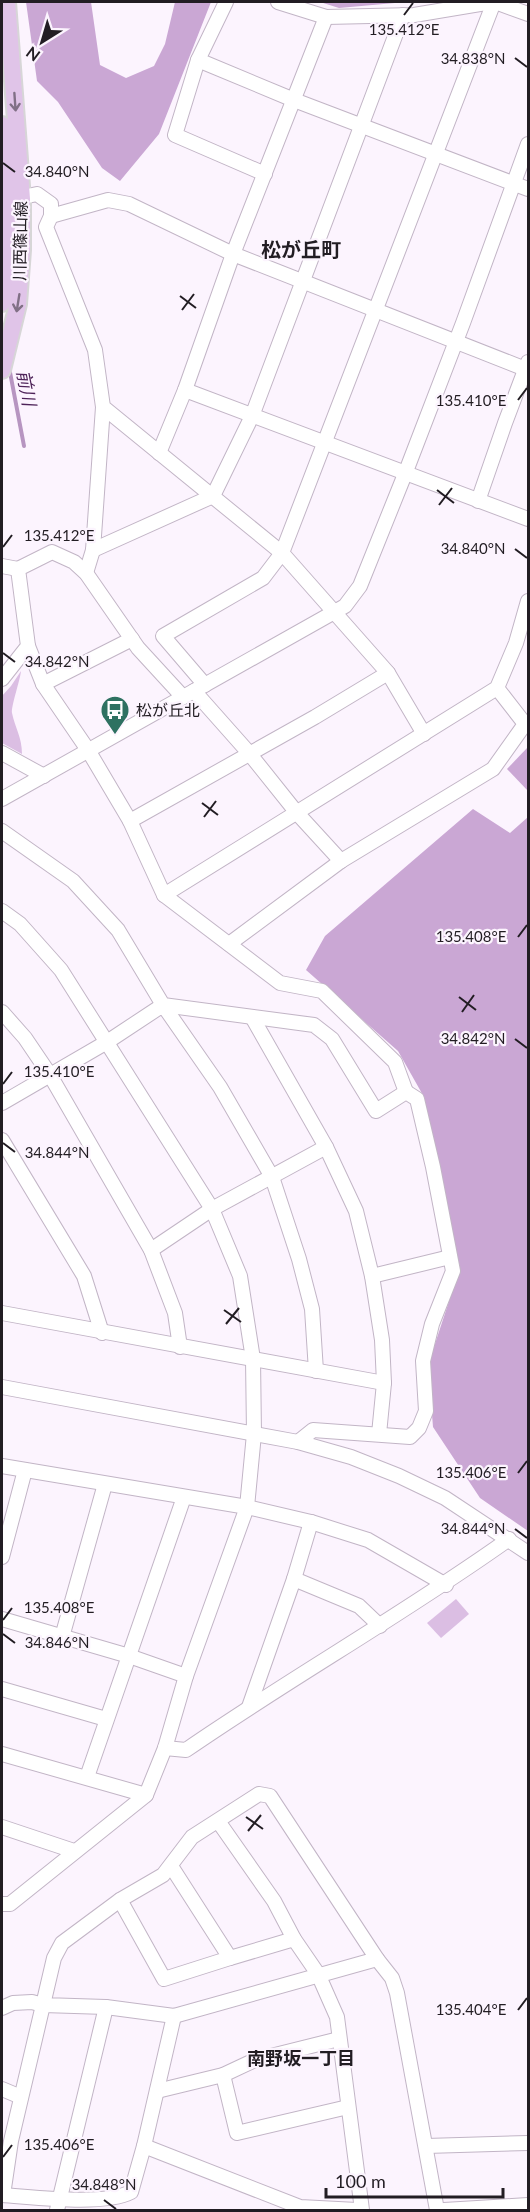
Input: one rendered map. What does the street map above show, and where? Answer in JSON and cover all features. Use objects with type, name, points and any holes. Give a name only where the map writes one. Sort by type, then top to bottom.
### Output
[{"type":"main road","name":"川西篠山線","points":[[2,303],[15,199],[7,2]]},
{"type":"main road","name":"川西篠山線","points":[[2,125],[15,199],[22,224],[18,304],[2,370]]},
{"type":"street","points":[[226,2],[198,60],[175,135],[266,174]]},
{"type":"street","points":[[278,2],[326,17],[403,15],[494,2],[528,14]]},
{"type":"street","points":[[194,691],[163,636],[263,578],[282,553],[494,2]]},
{"type":"street","points":[[93,550],[213,496],[252,416],[403,15]]},
{"type":"street","points":[[159,453],[185,390],[233,254],[326,17]]},
{"type":"street","points":[[198,60],[294,100],[528,189]]},
{"type":"street","points":[[2,799],[345,606],[360,586],[405,474],[528,144]]},
{"type":"street","points":[[15,199],[37,194],[51,204],[51,216],[46,227],[95,350],[103,407],[93,550],[86,573]]},
{"type":"street","points":[[51,216],[108,200],[129,204],[233,254],[375,311],[528,367],[505,423],[478,501]]},
{"type":"street","points":[[185,390],[528,519]]},
{"type":"street","points":[[103,407],[282,553],[388,673],[424,734]]},
{"type":"street","points":[[2,566],[18,569],[52,552],[74,562],[86,573],[132,639],[194,691],[249,753],[297,813],[341,861]]},
{"type":"street","points":[[18,569],[28,646],[43,684],[88,750],[130,821],[164,895],[280,983],[322,991],[395,1062],[406,1092],[417,1100],[433,1167],[453,1271],[432,1324],[423,1361],[426,1411],[419,1428],[410,1437],[313,1430],[298,1442]]},
{"type":"street","points":[[164,895],[497,688],[516,643],[528,601]]},
{"type":"street","points":[[43,684],[132,639]]},
{"type":"street","points":[[2,679],[28,646]]},
{"type":"street","points":[[130,821],[315,717],[388,673]]},
{"type":"street","points":[[229,944],[341,861],[493,769],[527,722],[497,688]]},
{"type":"street","points":[[2,753],[44,776]]},
{"type":"street","points":[[2,831],[73,881],[118,930],[163,1005],[220,1087],[272,1177],[299,1259],[312,1309],[316,1371]]},
{"type":"street","points":[[2,911],[20,924],[61,970],[212,1209],[240,1276],[253,1359],[254,1434],[247,1507],[186,1676],[165,1748],[146,1795],[10,1904],[2,1904]]},
{"type":"street","points":[[2,1103],[107,1042],[163,1005],[314,1025],[332,1039],[376,1111],[406,1092]]},
{"type":"street","points":[[2,1012],[25,1038],[50,1075],[151,1250],[175,1313],[180,1347]]},
{"type":"street","points":[[252,1017],[326,1147],[356,1211],[372,1276],[382,1340],[384,1383],[379,1434]]},
{"type":"street","points":[[2,1140],[84,1276],[102,1333]]},
{"type":"street","points":[[151,1250],[212,1209],[326,1147]]},
{"type":"street","points":[[372,1276],[450,1257]]},
{"type":"street","points":[[2,1313],[384,1383]]},
{"type":"street","points":[[2,1388],[298,1442],[351,1457],[445,1498],[528,1553]]},
{"type":"street","points":[[2,1466],[247,1507],[311,1522],[368,1540],[446,1585]]},
{"type":"street","points":[[2,1557],[25,1470]]},
{"type":"street","points":[[62,1637],[105,1484]]},
{"type":"street","points":[[87,1777],[184,1497]]},
{"type":"street","points":[[249,1707],[294,1579],[311,1522]]},
{"type":"street","points":[[165,1748],[186,1750],[249,1707],[446,1585],[509,1539]]},
{"type":"street","points":[[294,1579],[360,1606],[380,1626]]},
{"type":"street","points":[[2,1619],[129,1656],[186,1676]]},
{"type":"street","points":[[2,1689],[106,1719]]},
{"type":"street","points":[[2,1754],[146,1795]]},
{"type":"street","points":[[174,2016],[131,2192],[121,2198],[59,2205],[2,2195],[6,2140],[21,2097],[54,1959],[62,1943],[120,1900],[163,1875],[192,1837],[259,1794],[270,1796],[377,1959],[392,1978],[397,1994],[437,2211]]},
{"type":"street","points":[[218,1821],[273,1901],[294,1939],[318,1974],[337,2017],[362,2211]]},
{"type":"street","points":[[2,1827],[74,1851]]},
{"type":"street","points":[[171,1866],[230,1958]]},
{"type":"street","points":[[120,1900],[164,1979],[294,1939]]},
{"type":"street","points":[[2,2008],[13,2002],[32,2002],[43,2005],[106,2007],[174,2016],[377,1959]]},
{"type":"street","points":[[59,2205],[106,2007]]},
{"type":"street","points":[[157,2091],[223,2075],[255,2060],[339,2039]]},
{"type":"street","points":[[223,2075],[237,2133],[348,2107]]},
{"type":"street","points":[[2,2089],[21,2097]]},
{"type":"street","points":[[426,2146],[528,2144]]},
{"type":"street","points":[[144,2146],[300,2207],[357,2211]]},
{"type":"street","points":[[444,2211],[528,2205]]},
{"type":"shaded area","points":[[26,2],[91,2],[100,65],[126,78],[154,66],[165,44],[175,2],[211,2],[159,134],[120,181],[102,168],[58,102],[37,81]]},
{"type":"shaded area","points":[[320,2],[406,2],[339,8]]},
{"type":"shaded area","points":[[21,671],[12,713],[22,754],[2,743],[2,696]]},
{"type":"shaded area","points":[[528,747],[528,791],[507,769]]},
{"type":"shaded area","points":[[473,809],[510,833],[528,817],[528,1531],[480,1498],[433,1427],[428,1365],[460,1268],[424,1097],[398,1051],[306,970],[325,936]]},
{"type":"shaded area","points":[[456,1599],[469,1614],[441,1638],[427,1623]]},
{"type":"waterway","name":"前川","points":[[9,367],[24,446]]},
{"type":"place","name":"松が丘北","points":[[115,736]]},
{"type":"district","name":"松が丘町","points":[[301,250]]},
{"type":"district","name":"南野坂一丁目","points":[[301,2059]]}]
